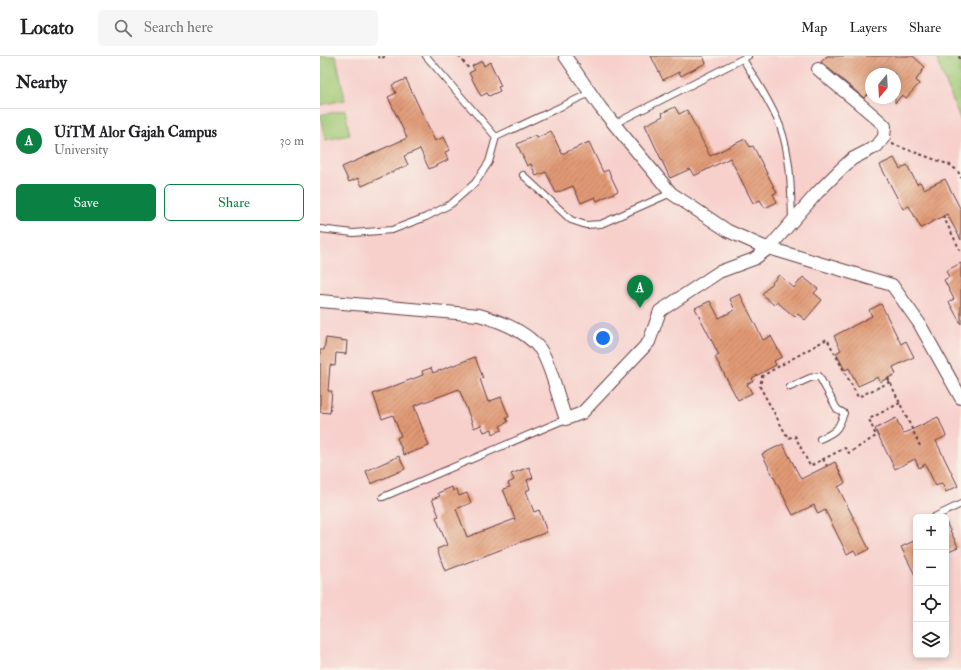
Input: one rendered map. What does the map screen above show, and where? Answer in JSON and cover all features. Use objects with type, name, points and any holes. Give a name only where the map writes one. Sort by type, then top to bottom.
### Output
[{"type":"street","points":[[565,56],[590,93],[671,193],[728,231],[770,248],[892,285],[919,323],[961,398]]},
{"type":"street","points":[[320,302],[479,315],[495,320],[517,330],[540,350],[566,419],[582,412],[649,342],[660,311],[719,272],[754,259],[770,248],[841,169],[852,159],[877,146],[884,137],[885,126],[864,107],[843,93],[818,69]]},
{"type":"lane","points":[[426,56],[496,137]]},
{"type":"lane","points":[[614,124],[745,57],[780,127],[791,176],[792,222]]},
{"type":"lane","points":[[320,229],[353,233],[392,230],[426,217],[450,204],[475,183],[489,162],[496,137],[590,93]]},
{"type":"lane","points":[[523,175],[571,220],[586,225],[601,224],[671,193]]},
{"type":"lane","points":[[790,387],[810,378],[819,376],[836,409],[844,413],[839,426],[834,433],[820,439]]},
{"type":"lane","points":[[383,497],[566,419]]},
{"type":"lane","points":[[940,514],[961,504]]},
{"type":"path","points":[[378,56],[380,59],[385,56]]},
{"type":"path","points":[[459,56],[469,69]]},
{"type":"path","points":[[959,56],[961,62]]},
{"type":"path","points":[[881,140],[950,165],[958,172],[961,178]]},
{"type":"path","points":[[943,216],[961,252]]},
{"type":"path","points":[[888,378],[921,448]]},
{"type":"path","points":[[823,459],[827,466]]},
{"type":"shaded area","points":[[320,56],[961,56],[961,670],[320,670]]},
{"type":"green space","points":[[320,56],[336,56],[345,100],[320,105]]},
{"type":"green space","points":[[937,56],[961,56],[961,121],[938,63]]},
{"type":"green space","points":[[345,110],[350,135],[325,140],[320,115]]},
{"type":"building","points":[[651,56],[703,56],[706,63],[681,76],[679,72],[663,80]]},
{"type":"building","points":[[827,56],[913,56],[925,67],[916,80],[919,84],[906,98],[902,95],[901,96],[901,68],[865,68],[864,98],[821,62]]},
{"type":"building","points":[[482,61],[484,66],[490,62],[501,86],[498,87],[500,91],[489,96],[487,93],[481,96],[469,73],[475,70],[472,66]]},
{"type":"building","points":[[406,79],[435,141],[444,137],[450,150],[445,152],[448,160],[429,169],[420,149],[404,156],[408,165],[362,186],[358,178],[349,182],[342,167],[407,138],[388,97],[396,93],[392,85]]},
{"type":"building","points":[[675,107],[679,114],[687,110],[710,156],[745,139],[750,147],[753,146],[777,193],[773,194],[777,202],[765,208],[760,200],[753,203],[730,158],[694,176],[690,169],[670,178],[645,125],[663,116],[662,113]]},
{"type":"building","points":[[551,131],[562,154],[589,142],[603,172],[608,170],[618,191],[597,201],[595,197],[581,203],[573,186],[556,193],[546,172],[536,176],[531,164],[527,166],[517,144],[536,135],[537,138]]},
{"type":"building","points":[[894,158],[900,169],[907,165],[917,184],[920,182],[924,189],[945,179],[961,210],[961,240],[947,214],[921,228],[909,206],[903,209],[880,165]]},
{"type":"building","points":[[961,263],[961,324],[949,302],[954,299],[944,280],[949,277],[946,271]]},
{"type":"building","points":[[779,275],[794,288],[803,277],[818,289],[814,293],[822,300],[805,320],[798,314],[795,317],[777,302],[774,305],[762,294]]},
{"type":"building","points":[[740,294],[763,340],[771,336],[782,357],[774,361],[776,365],[752,378],[753,381],[747,384],[752,393],[738,400],[715,357],[719,355],[695,308],[710,301],[719,318],[735,310],[730,299]]},
{"type":"building","points":[[881,304],[901,344],[906,341],[914,357],[893,367],[896,374],[880,382],[878,377],[858,386],[849,368],[845,370],[836,353],[841,350],[834,336],[872,316],[869,310]]},
{"type":"building","points":[[326,338],[347,341],[346,354],[336,353],[335,366],[330,365],[328,391],[332,391],[330,413],[320,412],[320,350],[324,350]]},
{"type":"building","points":[[475,357],[483,378],[480,379],[488,402],[501,397],[509,417],[506,418],[508,422],[500,426],[502,430],[493,434],[492,429],[484,432],[481,425],[474,428],[459,389],[414,406],[429,446],[404,455],[397,438],[401,436],[393,415],[382,419],[373,394],[423,375],[422,371],[431,368],[433,373]]},
{"type":"building","points":[[938,417],[946,436],[936,441],[958,486],[946,492],[942,483],[936,486],[925,464],[919,468],[915,459],[895,469],[875,429],[896,418],[903,434]]},
{"type":"building","points":[[783,444],[801,479],[835,462],[845,483],[838,487],[869,549],[857,555],[854,550],[847,554],[825,510],[818,514],[814,505],[793,515],[762,454]]},
{"type":"building","points":[[399,456],[405,469],[371,484],[366,471]]},
{"type":"building","points":[[529,467],[533,478],[527,480],[530,489],[526,491],[534,512],[539,510],[547,532],[445,571],[437,549],[447,545],[436,517],[439,516],[432,499],[440,496],[438,493],[452,487],[453,491],[457,489],[459,496],[467,493],[471,503],[456,509],[467,537],[515,519],[503,489],[510,487],[508,483],[514,480],[511,474]]},
{"type":"building","points":[[949,528],[958,547],[949,551]]},
{"type":"building","points":[[913,541],[913,571],[901,547]]},
{"type":"place","name":"UiTM Alor Gajah Campus","points":[[640,308]]}]
